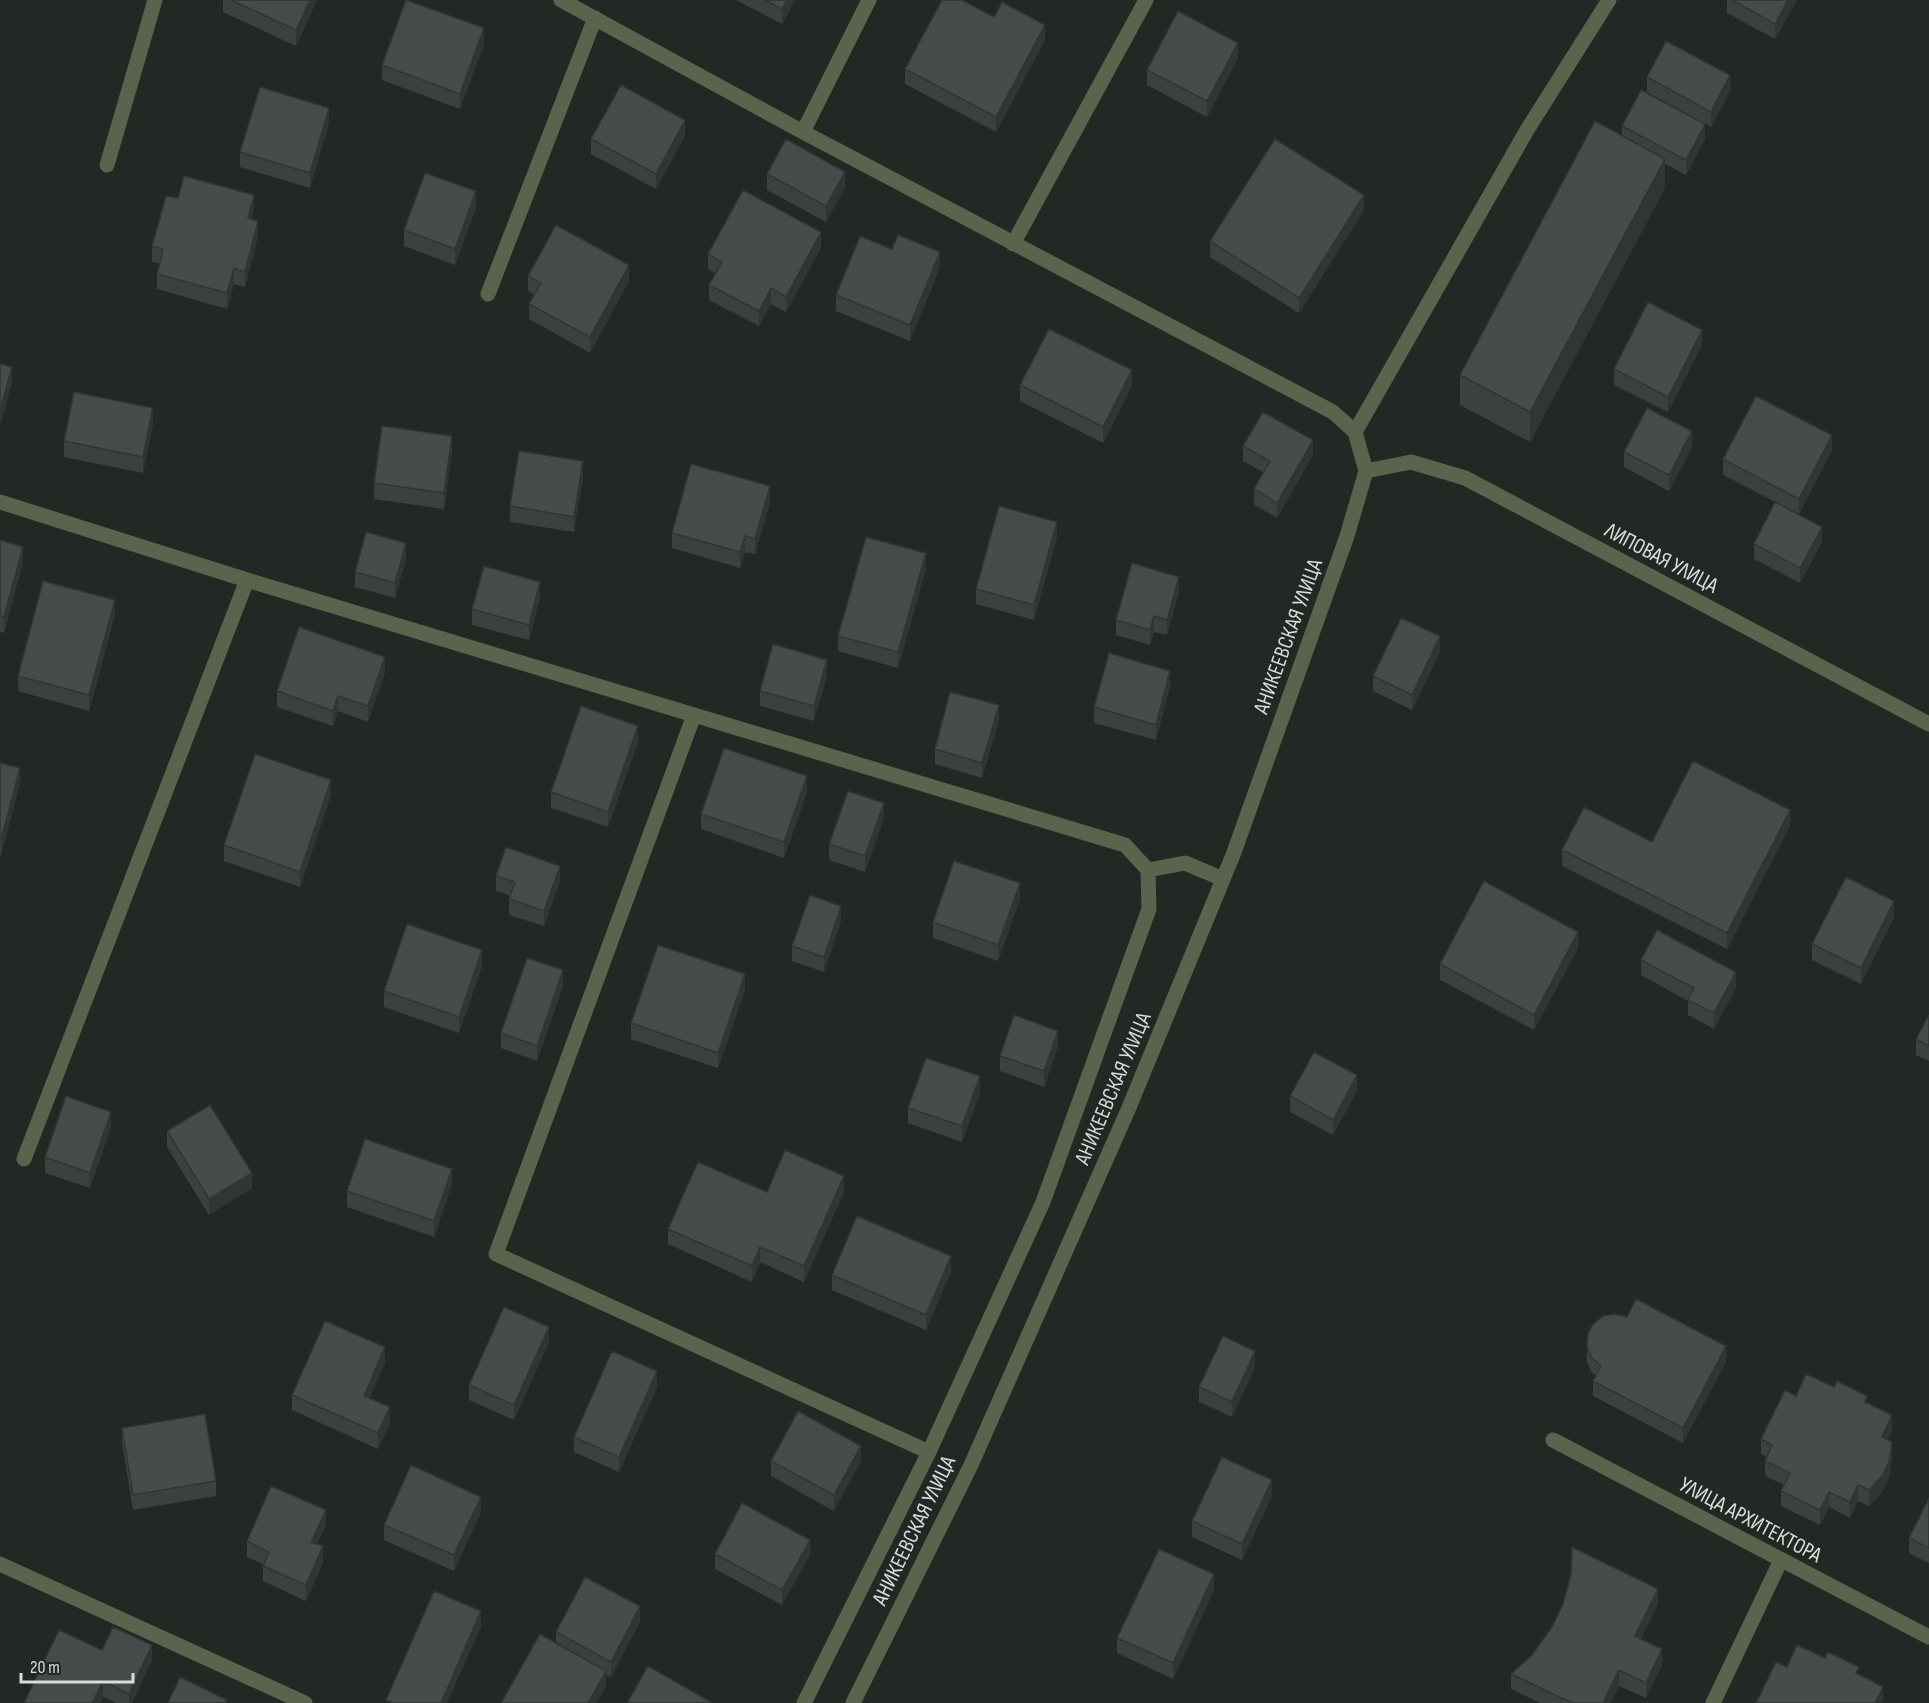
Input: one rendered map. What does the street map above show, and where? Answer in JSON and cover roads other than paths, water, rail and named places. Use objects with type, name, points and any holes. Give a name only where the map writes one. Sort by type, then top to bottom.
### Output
[{"type":"street","points":[[107,165],[155,0]]},
{"type":"street","points":[[561,0],[803,132],[1333,412],[1355,432],[1366,471]]},
{"type":"street","points":[[803,132],[869,0]]},
{"type":"street","points":[[1013,244],[1146,0]]},
{"type":"street","points":[[1355,432],[1527,130],[1609,0]]},
{"type":"street","points":[[489,294],[595,18]]},
{"type":"street","name":"ЛИПОВАЯ УЛИЦА","points":[[1366,471],[1411,462],[1465,478],[1929,724]]},
{"type":"street","name":"АНИКЕЕВСКАЯ УЛИЦА","points":[[853,1703],[971,1465],[1128,1110],[1223,879],[1347,536],[1366,471]]},
{"type":"street","points":[[0,502],[248,580],[1125,845],[1148,870],[1149,909],[1043,1202],[929,1452],[804,1703]]},
{"type":"street","points":[[24,1159],[248,580]]},
{"type":"street","points":[[694,715],[496,1254],[929,1452]]},
{"type":"street","points":[[1148,870],[1185,863],[1223,879]]},
{"type":"street","name":"УЛИЦА АРХИТЕКТОРА","points":[[1553,1440],[1929,1637]]},
{"type":"street","points":[[1713,1703],[1781,1560]]},
{"type":"street","points":[[0,1564],[305,1703]]}]
